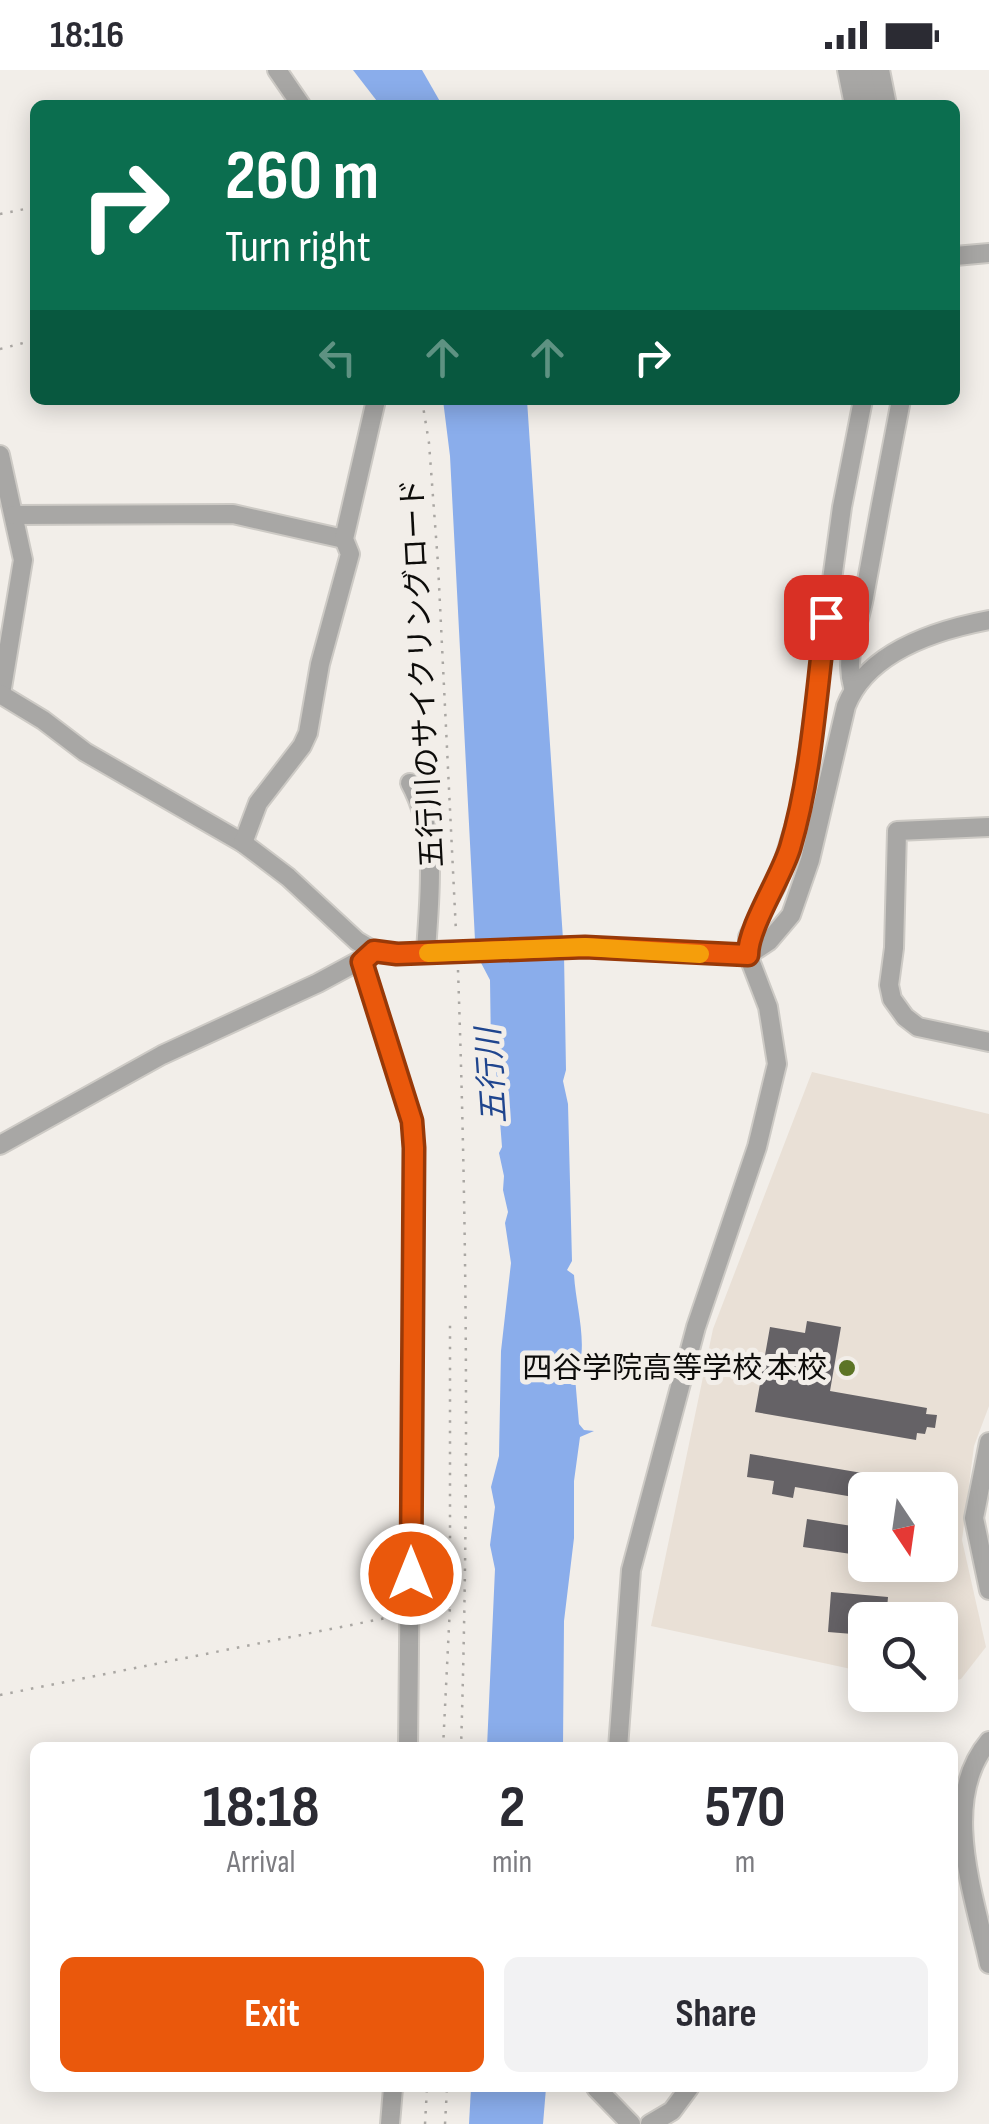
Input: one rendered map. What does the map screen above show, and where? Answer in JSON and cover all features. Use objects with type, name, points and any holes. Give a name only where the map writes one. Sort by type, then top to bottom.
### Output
[{"type":"street","points":[[277,70],[298,100]]},
{"type":"street","points":[[847,70],[853,100]]},
{"type":"street","points":[[864,70],[871,100]]},
{"type":"street","points":[[880,70],[886,100]]},
{"type":"street","points":[[960,256],[989,254]]},
{"type":"street","points":[[243,842],[258,802],[308,733],[320,664],[350,554],[344,539],[375,405]]},
{"type":"street","points":[[618,1742],[630,1570],[696,1327],[757,1148],[777,1064],[768,1007],[748,955],[748,937],[776,886],[801,805],[842,507],[862,405]]},
{"type":"street","points":[[0,1145],[162,1055],[368,956],[585,947],[748,955],[769,941],[791,915],[810,860],[853,687],[848,669],[850,648],[862,610],[900,405]]},
{"type":"street","points":[[0,455],[22,560],[0,694],[85,752],[243,842],[288,878],[368,956],[412,1121],[414,1148],[408,1742]]},
{"type":"street","points":[[14,515],[233,514],[344,539]]},
{"type":"street","points":[[853,687],[894,654],[944,630],[989,620]]},
{"type":"street","points":[[410,783],[422,806],[432,852],[426,953]]},
{"type":"street","points":[[989,827],[897,831],[894,948],[888,985],[896,1006],[918,1027],[989,1042]]},
{"type":"street","points":[[989,1442],[974,1518],[989,1590]]},
{"type":"street","points":[[989,1740],[969,1769],[962,1826],[989,1964]]},
{"type":"street","points":[[958,1882],[972,1878]]},
{"type":"street","points":[[390,2124],[393,2092]]},
{"type":"street","points":[[600,2092],[631,2124]]},
{"type":"street","points":[[650,2124],[672,2118],[687,2092]]},
{"type":"path","points":[[0,214],[30,208]]},
{"type":"path","points":[[0,348],[30,341]]},
{"type":"path","name":"五行川のサイクリングロード","points":[[423,405],[430,443],[438,564],[459,952],[468,1385],[461,1742]]},
{"type":"path","points":[[443,1742],[450,1606],[450,1323]]},
{"type":"path","points":[[0,1695],[450,1606]]},
{"type":"path","points":[[425,2124],[427,2092]]},
{"type":"path","points":[[445,2124],[447,2092]]},
{"type":"shaded area","name":"四谷学院高等学校 本校","points":[[812,1072],[989,1114],[989,1406],[974,1446],[962,1540],[986,1647],[958,1680],[958,1602],[848,1602],[848,1668],[651,1626],[713,1329]]},
{"type":"water","points":[[353,70],[422,70],[439,100],[376,100]]},
{"type":"water","points":[[444,405],[527,405],[564,954],[563,1081],[568,1104],[572,1261],[567,1270],[574,1275],[581,1328],[581,1354],[575,1377],[579,1424],[584,1430],[594,1431],[580,1437],[574,1481],[574,1538],[564,1621],[563,1742],[487,1742],[495,1569],[490,1545],[495,1507],[491,1487],[499,1456],[501,1351],[511,1263],[499,1153],[502,1147],[496,1069],[491,1048],[490,980],[475,940],[450,456]]},
{"type":"water","points":[[471,2092],[546,2092],[543,2124],[469,2124]]},
{"type":"building","points":[[807,1321],[841,1327],[830,1391],[927,1408],[926,1414],[937,1415],[935,1428],[927,1427],[925,1434],[917,1433],[916,1440],[755,1412],[770,1327],[805,1333]]},
{"type":"building","points":[[750,1454],[856,1472],[848,1472],[848,1496],[795,1487],[793,1498],[772,1494],[774,1481],[747,1477]]},
{"type":"building","points":[[807,1519],[848,1525],[848,1554],[803,1547]]},
{"type":"building","points":[[831,1592],[888,1597],[888,1602],[848,1602],[848,1634],[828,1632]]},
{"type":"slow traffic","points":[[428,953],[585,947],[700,954]]},
{"type":"place","name":"四谷学院高等学校 本校","points":[[847,1368]]},
{"type":"route","points":[[411,1574],[412,1121],[362,962],[374,951],[397,954],[585,947],[748,955],[748,937],[776,886],[801,805],[826,617]]},
{"type":"water label","name":"五行川","points":[[491,1076]]}]
